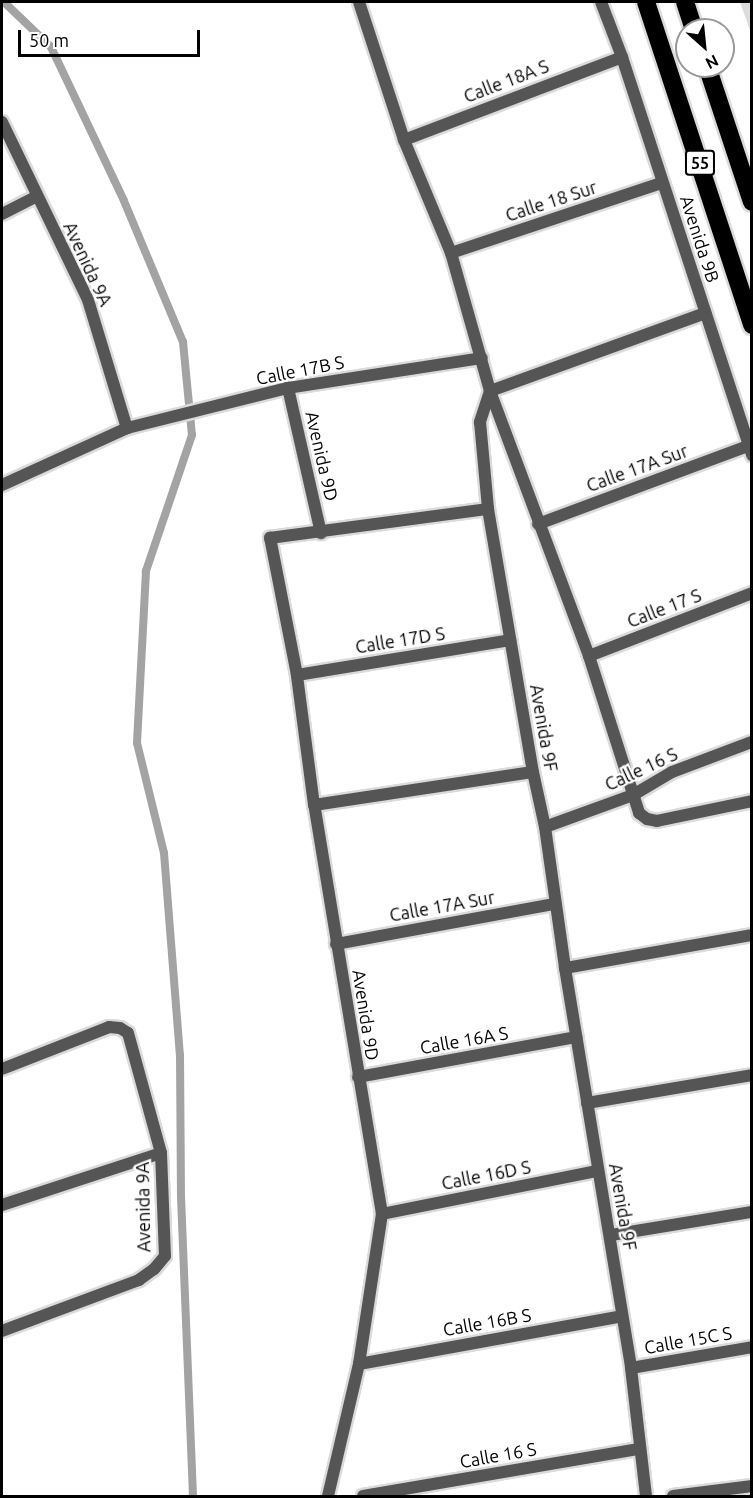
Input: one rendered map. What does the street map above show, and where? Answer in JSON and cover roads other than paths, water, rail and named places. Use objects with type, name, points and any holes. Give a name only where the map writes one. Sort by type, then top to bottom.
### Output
[{"type":"highway","name":"55","points":[[646,2],[752,325]]},
{"type":"highway","points":[[685,2],[690,18]]},
{"type":"highway","name":"55","points":[[711,78],[752,202]]},
{"type":"street","points":[[361,2],[404,140],[452,253],[490,390],[589,656],[639,813],[648,819],[657,821],[752,801]]},
{"type":"street","name":"Avenida 9B","points":[[601,2],[622,57],[750,450]]},
{"type":"street","name":"Calle 18A S","points":[[404,140],[622,57]]},
{"type":"street","name":"Avenida 9A","points":[[2,122],[88,300],[127,428]]},
{"type":"street","name":"Calle 18 Sur","points":[[452,253],[662,183]]},
{"type":"street","points":[[2,213],[36,196]]},
{"type":"street","points":[[490,390],[705,313]]},
{"type":"street","name":"Calle 17B S","points":[[127,428],[171,419],[288,388],[482,358]]},
{"type":"street","name":"Avenida 9D","points":[[288,388],[321,533],[270,538],[297,675],[314,805],[382,1214],[359,1365],[328,1497]]},
{"type":"street","name":"Avenida 9F","points":[[490,390],[480,422],[488,509],[533,772],[546,827],[555,904],[576,1037],[611,1234],[631,1368],[646,1497]]},
{"type":"street","points":[[2,484],[127,428]]},
{"type":"street","name":"Calle 17A Sur","points":[[538,524],[750,450]]},
{"type":"street","points":[[321,533],[488,509]]},
{"type":"street","name":"Calle 17 S","points":[[589,656],[752,592]]},
{"type":"street","name":"Calle 17D S","points":[[297,675],[510,640]]},
{"type":"street","name":"Calle 16 S","points":[[546,827],[633,795],[672,772],[752,742]]},
{"type":"street","points":[[314,805],[533,772]]},
{"type":"street","name":"Calle 17A Sur","points":[[336,944],[555,904]]},
{"type":"street","points":[[565,968],[752,934]]},
{"type":"street","points":[[2,1069],[109,1027],[120,1028],[128,1032],[155,1155],[2,1204]]},
{"type":"street","name":"Calle 16A S","points":[[358,1077],[576,1037]]},
{"type":"street","points":[[587,1103],[752,1076]]},
{"type":"street","name":"Avenida 9A","points":[[2,1331],[139,1280],[154,1269],[165,1256],[155,1155]]},
{"type":"street","name":"Calle 16D S","points":[[382,1214],[598,1171]]},
{"type":"street","points":[[611,1234],[752,1212]]},
{"type":"street","name":"Calle 16B S","points":[[359,1365],[622,1316]]},
{"type":"street","name":"Calle 15C S","points":[[631,1368],[752,1347]]},
{"type":"street","name":"Calle 16 S","points":[[363,1497],[639,1449]]},
{"type":"street","points":[[673,1497],[752,1486]]},
{"type":"waterway","points":[[4,2],[51,47],[124,201],[183,342],[192,435],[146,571],[137,743],[164,853],[180,1055],[181,1197],[193,1496]]}]
